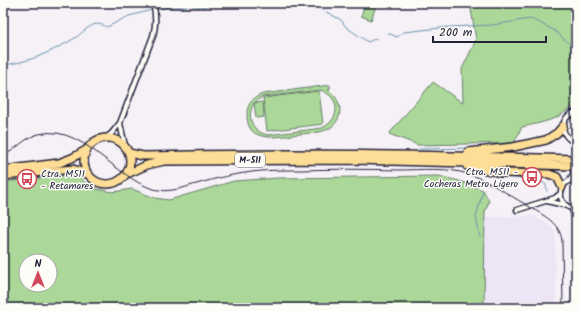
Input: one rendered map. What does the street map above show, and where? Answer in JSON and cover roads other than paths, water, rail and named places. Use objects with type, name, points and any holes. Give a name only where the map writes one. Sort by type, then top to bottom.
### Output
[{"type":"highway","points":[[416,154],[468,152],[522,146],[548,139],[557,133],[563,126]]},
{"type":"highway","points":[[3,170],[59,163],[86,150],[94,142],[106,138],[116,140],[125,146],[129,153],[130,164],[127,174]]},
{"type":"highway","points":[[86,150],[84,162],[87,174]]},
{"type":"highway","name":"M-511","points":[[129,153],[143,156],[416,154],[576,159]]},
{"type":"highway","name":"M-511","points":[[3,176],[73,169],[87,174],[95,182],[107,185],[118,182],[127,174],[147,165],[164,161],[354,160],[576,167]]},
{"type":"highway","points":[[445,163],[502,173],[549,174],[557,177],[562,190]]},
{"type":"street","points":[[106,138],[120,124],[153,36],[156,27],[154,8]]},
{"type":"street","points":[[576,112],[566,118],[563,126],[565,136],[575,142],[576,152]]},
{"type":"street","points":[[120,124],[125,146]]},
{"type":"street","points":[[517,210],[555,198],[570,180],[576,167]]},
{"type":"street","points":[[570,180],[576,179]]},
{"type":"street","points":[[562,190],[563,202],[565,205]]},
{"type":"street","points":[[547,201],[565,205],[574,209],[576,235]]},
{"type":"waterway","points":[[193,7],[202,7],[220,3]]},
{"type":"waterway","points":[[310,3],[341,20],[346,27],[368,42],[377,38]]},
{"type":"waterway","points":[[155,10],[169,7],[187,7]]},
{"type":"waterway","points":[[3,65],[32,59],[58,48],[95,24],[107,27],[129,16],[152,10]]},
{"type":"waterway","points":[[388,33],[397,37],[404,32],[449,27],[492,25],[530,19],[555,31],[576,50]]},
{"type":"waterway","points":[[502,145],[548,135]]},
{"type":"waterway","points":[[419,149],[473,148]]},
{"type":"waterway","points":[[498,179],[501,177],[540,180],[546,185],[547,191]]},
{"type":"waterway","points":[[480,237],[476,217],[483,191]]},
{"type":"tram line","points":[[3,156],[34,136],[39,134],[57,133],[74,139],[91,148],[123,173],[156,190],[173,190],[227,176],[272,170],[433,169],[451,170],[468,174],[490,183],[525,204],[543,215],[557,228],[562,241],[563,308]]},
{"type":"place","name":"Ctra. M511 - Cocheras Metro Ligero","points":[[532,177]]},
{"type":"place","name":"Ctra. M511 - Retamares","points":[[27,179]]}]
